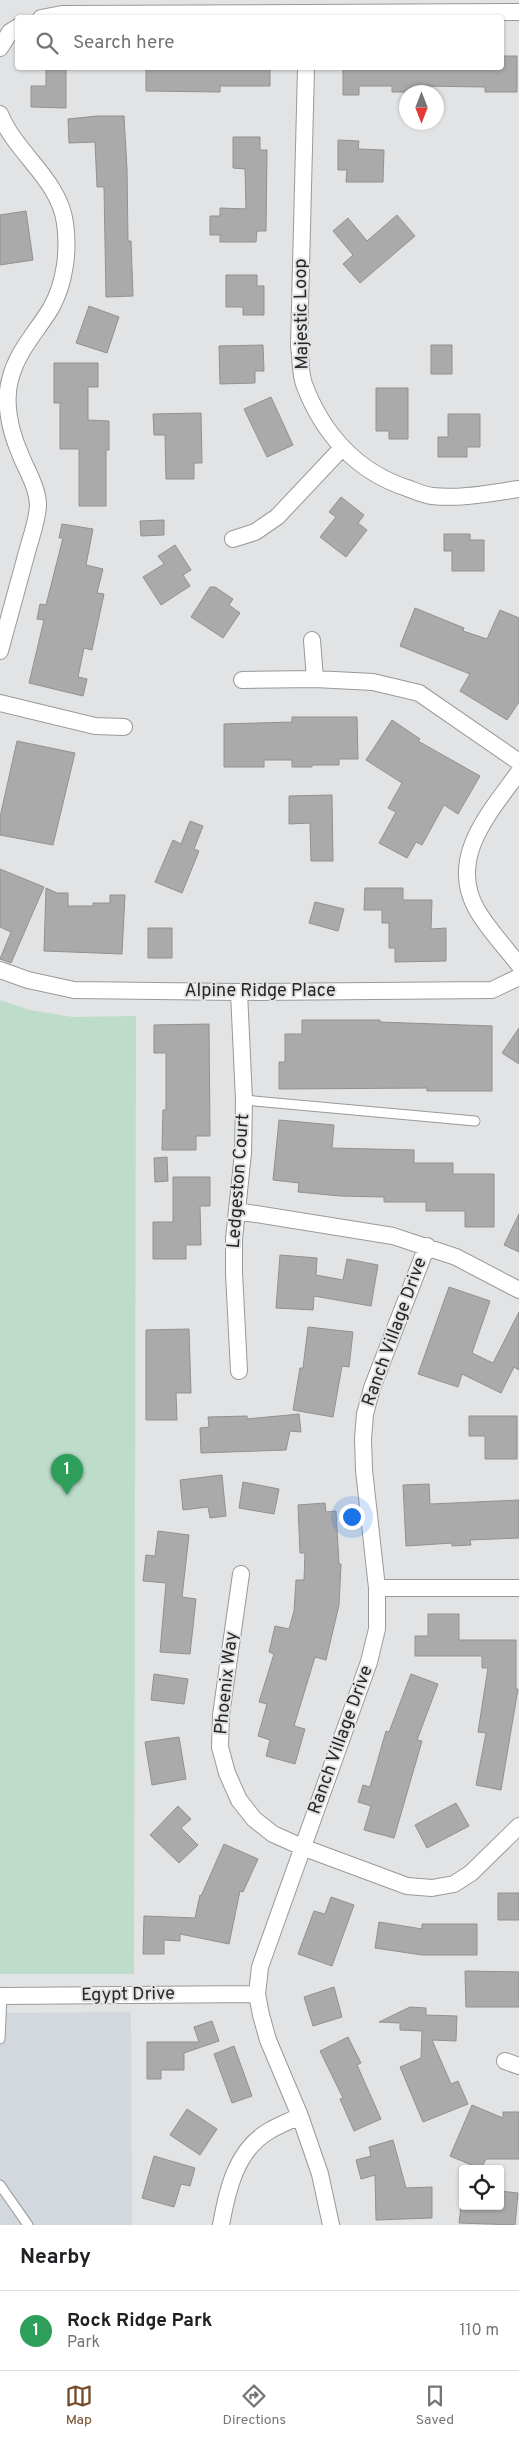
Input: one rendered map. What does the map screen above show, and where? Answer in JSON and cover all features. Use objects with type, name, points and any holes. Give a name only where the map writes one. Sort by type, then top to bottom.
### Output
[{"type":"street","points":[[57,15],[308,10],[519,12]]},
{"type":"street","points":[[0,48],[10,32],[15,29]]},
{"type":"street","name":"Majestic Loop","points":[[306,70],[299,346],[304,382],[320,418],[342,448],[366,470],[398,486],[430,496],[468,496],[519,489]]},
{"type":"street","points":[[0,114],[20,150],[41,172],[57,197],[65,223],[66,255],[62,281],[51,308],[18,356],[9,381],[8,403],[12,428],[18,450],[31,475],[38,504],[0,651]]},
{"type":"street","points":[[233,539],[255,532],[277,518],[342,448]]},
{"type":"street","points":[[312,640],[315,678]]},
{"type":"street","points":[[242,680],[315,678],[374,682],[419,693],[519,762]]},
{"type":"street","points":[[0,704],[95,726],[124,727]]},
{"type":"street","points":[[519,772],[474,838],[467,857],[467,876],[470,893],[477,910],[519,965]]},
{"type":"street","name":"Alpine Ridge Place","points":[[0,970],[28,980],[74,990],[239,992],[492,990],[519,977]]},
{"type":"street","name":"Ledgeston Court","points":[[239,992],[244,1100],[243,1153],[234,1239],[239,1371]]},
{"type":"street","points":[[237,1211],[393,1236],[427,1246],[463,1260],[519,1290]]},
{"type":"street","name":"Ranch Village Drive","points":[[331,2225],[320,2174],[300,2116],[268,2040],[257,1994],[260,1967],[369,1662],[377,1629],[377,1588],[364,1470],[363,1439],[365,1414],[372,1388],[427,1246]]},
{"type":"street","name":"Phoenix Way","points":[[241,1574],[221,1715],[220,1747],[227,1773],[239,1800],[254,1819],[273,1834],[302,1847],[407,1886],[432,1888],[454,1884],[471,1873],[519,1826]]},
{"type":"street","points":[[377,1588],[519,1588]]},
{"type":"street","name":"Egypt Drive","points":[[1,1996],[257,1994]]},
{"type":"street","points":[[221,2225],[227,2193],[235,2170],[250,2147],[267,2132],[300,2116]]},
{"type":"lane","points":[[244,1100],[475,1121]]},
{"type":"lane","points":[[0,2039],[1,1996]]},
{"type":"lane","points":[[0,2185],[28,2225]]},
{"type":"shaded area","points":[[131,2012],[132,2225],[0,2225],[0,2013]]},
{"type":"green space","points":[[0,1000],[30,1010],[73,1017],[136,1016],[134,1974],[0,1974]]},
{"type":"building","points":[[504,56],[517,56],[517,92],[485,92],[485,87],[399,85],[399,92],[392,92],[392,86],[359,86],[359,95],[343,95],[343,70],[504,70]]},
{"type":"building","points":[[46,70],[66,70],[66,108],[31,107],[31,86],[46,86]]},
{"type":"building","points":[[146,70],[270,70],[270,86],[220,86],[220,92],[146,91]]},
{"type":"building","points":[[124,116],[128,241],[131,241],[133,296],[106,297],[104,187],[97,187],[95,142],[69,143],[68,119]]},
{"type":"building","points":[[233,137],[260,137],[260,150],[267,150],[266,231],[257,231],[256,242],[220,242],[220,235],[210,235],[210,216],[220,216],[220,208],[246,209],[245,169],[233,168]]},
{"type":"building","points":[[338,140],[359,141],[358,149],[384,150],[383,182],[346,182],[347,170],[338,170]]},
{"type":"building","points":[[26,211],[33,260],[0,265],[0,215]]},
{"type":"building","points":[[397,215],[415,236],[360,283],[343,264],[353,255],[333,231],[348,218],[367,241]]},
{"type":"building","points":[[226,275],[257,275],[257,286],[264,286],[264,315],[243,315],[243,307],[226,307]]},
{"type":"building","points":[[89,306],[119,317],[107,353],[76,343]]},
{"type":"building","points":[[263,345],[264,371],[255,371],[255,383],[220,384],[219,346]]},
{"type":"building","points":[[431,345],[452,345],[452,374],[431,374]]},
{"type":"building","points":[[54,363],[98,363],[98,387],[88,387],[88,420],[109,421],[109,450],[106,450],[106,506],[79,506],[79,449],[60,449],[60,403],[54,403]]},
{"type":"building","points":[[376,388],[408,388],[408,439],[389,439],[389,431],[376,431]]},
{"type":"building","points":[[271,397],[293,445],[267,457],[244,409]]},
{"type":"building","points":[[201,413],[202,463],[194,463],[194,479],[166,479],[165,435],[154,435],[153,414]]},
{"type":"building","points":[[448,414],[480,414],[480,447],[467,447],[467,457],[438,457],[438,437],[448,437]]},
{"type":"building","points":[[341,497],[364,515],[358,523],[367,530],[346,557],[320,537],[336,517],[329,512]]},
{"type":"building","points":[[164,520],[164,535],[141,536],[140,521]]},
{"type":"building","points":[[62,524],[93,529],[86,565],[103,569],[97,593],[104,594],[92,650],[84,648],[78,677],[87,679],[83,696],[29,683],[44,620],[37,619],[40,604],[46,605],[63,538],[59,538]]},
{"type":"building","points":[[444,534],[470,534],[470,540],[484,540],[484,571],[452,571],[452,551],[444,551]]},
{"type":"building","points":[[175,545],[191,570],[183,575],[190,586],[161,605],[143,577],[164,564],[158,556]]},
{"type":"building","points":[[210,587],[215,587],[233,599],[229,605],[240,613],[223,638],[191,617]]},
{"type":"building","points":[[415,608],[464,628],[463,631],[487,639],[500,610],[519,618],[519,702],[507,720],[460,691],[470,674],[400,646]]},
{"type":"building","points":[[292,717],[357,717],[358,759],[339,759],[339,765],[312,765],[312,767],[292,767],[292,760],[264,760],[264,767],[224,767],[224,724],[292,722]]},
{"type":"building","points":[[392,720],[420,739],[418,741],[480,776],[458,814],[444,805],[422,845],[416,842],[407,858],[379,843],[396,812],[388,808],[402,783],[366,760]]},
{"type":"building","points":[[17,741],[75,753],[53,845],[0,835],[0,817]]},
{"type":"building","points":[[332,795],[333,861],[311,861],[310,823],[289,824],[289,796]]},
{"type":"building","points":[[190,821],[203,826],[194,849],[199,851],[182,893],[155,882],[173,840],[181,844]]},
{"type":"building","points":[[0,869],[44,887],[11,963],[0,959],[11,932],[0,927]]},
{"type":"building","points":[[46,888],[57,893],[68,893],[68,906],[93,906],[93,903],[110,903],[110,895],[125,895],[122,954],[44,951]]},
{"type":"building","points":[[365,888],[403,888],[403,900],[432,900],[431,929],[446,928],[446,961],[395,962],[395,948],[389,948],[389,923],[382,923],[382,910],[364,910]]},
{"type":"building","points":[[315,902],[344,909],[338,931],[309,923]]},
{"type":"building","points":[[148,928],[172,928],[172,958],[148,958]]},
{"type":"building","points":[[302,1020],[380,1020],[380,1022],[492,1026],[492,1091],[427,1091],[427,1088],[279,1089],[279,1062],[285,1062],[285,1034],[302,1034]]},
{"type":"building","points":[[209,1024],[210,1136],[196,1136],[196,1150],[162,1150],[163,1110],[166,1110],[166,1053],[154,1053],[154,1025]]},
{"type":"building","points":[[519,1028],[519,1064],[502,1053]]},
{"type":"building","points":[[279,1120],[334,1125],[332,1148],[414,1150],[414,1163],[453,1163],[453,1174],[494,1174],[494,1227],[465,1227],[465,1211],[426,1211],[426,1202],[384,1202],[384,1197],[340,1196],[298,1192],[299,1183],[273,1180]]},
{"type":"building","points":[[167,1157],[168,1181],[155,1182],[154,1158]]},
{"type":"building","points":[[173,1177],[210,1177],[210,1206],[200,1206],[201,1245],[186,1245],[186,1259],[153,1259],[153,1222],[173,1222]]},
{"type":"building","points":[[519,1214],[519,1252],[504,1245]]},
{"type":"building","points":[[280,1255],[317,1258],[316,1275],[343,1280],[347,1259],[378,1265],[371,1306],[314,1296],[313,1310],[276,1308]]},
{"type":"building","points":[[449,1287],[490,1301],[472,1353],[493,1363],[519,1312],[519,1370],[514,1367],[501,1393],[462,1374],[458,1387],[418,1374]]},
{"type":"building","points":[[308,1327],[353,1332],[349,1367],[342,1366],[333,1417],[293,1410],[300,1368],[303,1368]]},
{"type":"building","points":[[189,1329],[191,1393],[176,1393],[177,1420],[146,1420],[146,1330]]},
{"type":"building","points":[[299,1414],[301,1432],[290,1431],[286,1450],[201,1453],[200,1428],[209,1427],[208,1417],[247,1416],[247,1419]]},
{"type":"building","points":[[469,1416],[517,1416],[517,1459],[485,1459],[485,1436],[469,1436]]},
{"type":"building","points":[[222,1475],[226,1516],[210,1518],[208,1507],[183,1510],[180,1480]]},
{"type":"building","points":[[243,1482],[279,1489],[274,1514],[239,1508]]},
{"type":"building","points":[[429,1484],[430,1504],[519,1500],[519,1538],[470,1540],[471,1545],[452,1546],[452,1543],[406,1546],[403,1485]]},
{"type":"building","points":[[325,1503],[326,1512],[336,1511],[339,1564],[341,1564],[339,1605],[326,1660],[315,1657],[294,1726],[305,1729],[295,1764],[266,1756],[270,1740],[258,1736],[267,1704],[259,1702],[274,1654],[269,1652],[275,1626],[289,1629],[294,1611],[296,1580],[304,1580],[305,1553],[300,1553],[298,1505]]},
{"type":"building","points":[[158,1531],[189,1535],[182,1597],[196,1599],[190,1654],[160,1652],[166,1583],[143,1581],[146,1555],[155,1556]]},
{"type":"building","points":[[428,1614],[459,1614],[459,1640],[516,1640],[516,1689],[518,1689],[501,1790],[476,1785],[486,1733],[478,1732],[488,1668],[482,1668],[482,1656],[415,1656],[415,1636],[428,1636]]},
{"type":"building","points":[[154,1674],[188,1679],[184,1704],[151,1700]]},
{"type":"building","points":[[411,1674],[438,1684],[417,1740],[422,1741],[394,1838],[364,1830],[371,1806],[358,1802],[363,1785],[370,1787],[386,1731],[389,1732]]},
{"type":"building","points":[[179,1737],[186,1779],[152,1785],[145,1742]]},
{"type":"building","points":[[456,1803],[469,1826],[427,1848],[415,1825]]},
{"type":"building","points":[[178,1806],[191,1819],[181,1828],[198,1845],[179,1863],[150,1835]]},
{"type":"building","points":[[224,1844],[258,1859],[243,1892],[240,1891],[229,1944],[180,1934],[180,1941],[164,1940],[164,1954],[143,1954],[144,1916],[195,1918],[200,1895]]},
{"type":"building","points":[[498,1893],[519,1893],[519,1920],[498,1920]]},
{"type":"building","points":[[331,1897],[354,1905],[332,1966],[298,1954],[314,1911],[325,1914]]},
{"type":"building","points":[[379,1922],[422,1929],[422,1924],[477,1924],[477,1955],[422,1955],[375,1948]]},
{"type":"building","points":[[465,1971],[519,1972],[519,2007],[466,2007]]},
{"type":"building","points":[[334,1987],[342,2017],[313,2026],[304,1997]]},
{"type":"building","points":[[410,2007],[426,2008],[426,2015],[457,2016],[456,2041],[432,2040],[451,2084],[458,2081],[468,2104],[423,2122],[400,2067],[421,2058],[422,2031],[400,2030],[400,2023],[379,2022]]},
{"type":"building","points":[[212,2021],[219,2041],[184,2053],[184,2070],[161,2070],[161,2079],[147,2079],[147,2042],[199,2042],[194,2027]]},
{"type":"building","points":[[348,2037],[361,2063],[357,2065],[381,2119],[354,2131],[340,2099],[343,2098],[320,2051]]},
{"type":"building","points":[[234,2046],[252,2096],[232,2103],[214,2054]]},
{"type":"building","points":[[472,2105],[503,2118],[503,2112],[519,2112],[519,2159],[486,2159],[483,2165],[471,2165],[450,2156]]},
{"type":"building","points":[[187,2109],[217,2129],[200,2155],[170,2135]]},
{"type":"building","points":[[393,2140],[406,2188],[432,2187],[432,2218],[376,2220],[375,2175],[361,2179],[356,2160],[371,2156],[369,2147]]},
{"type":"building","points":[[154,2156],[195,2168],[190,2186],[181,2184],[174,2207],[142,2198]]},
{"type":"building","points":[[504,2191],[518,2193],[515,2225],[459,2223],[461,2210],[504,2210]]},
{"type":"place","name":"Rock Ridge Park","points":[[67,1495]]}]
